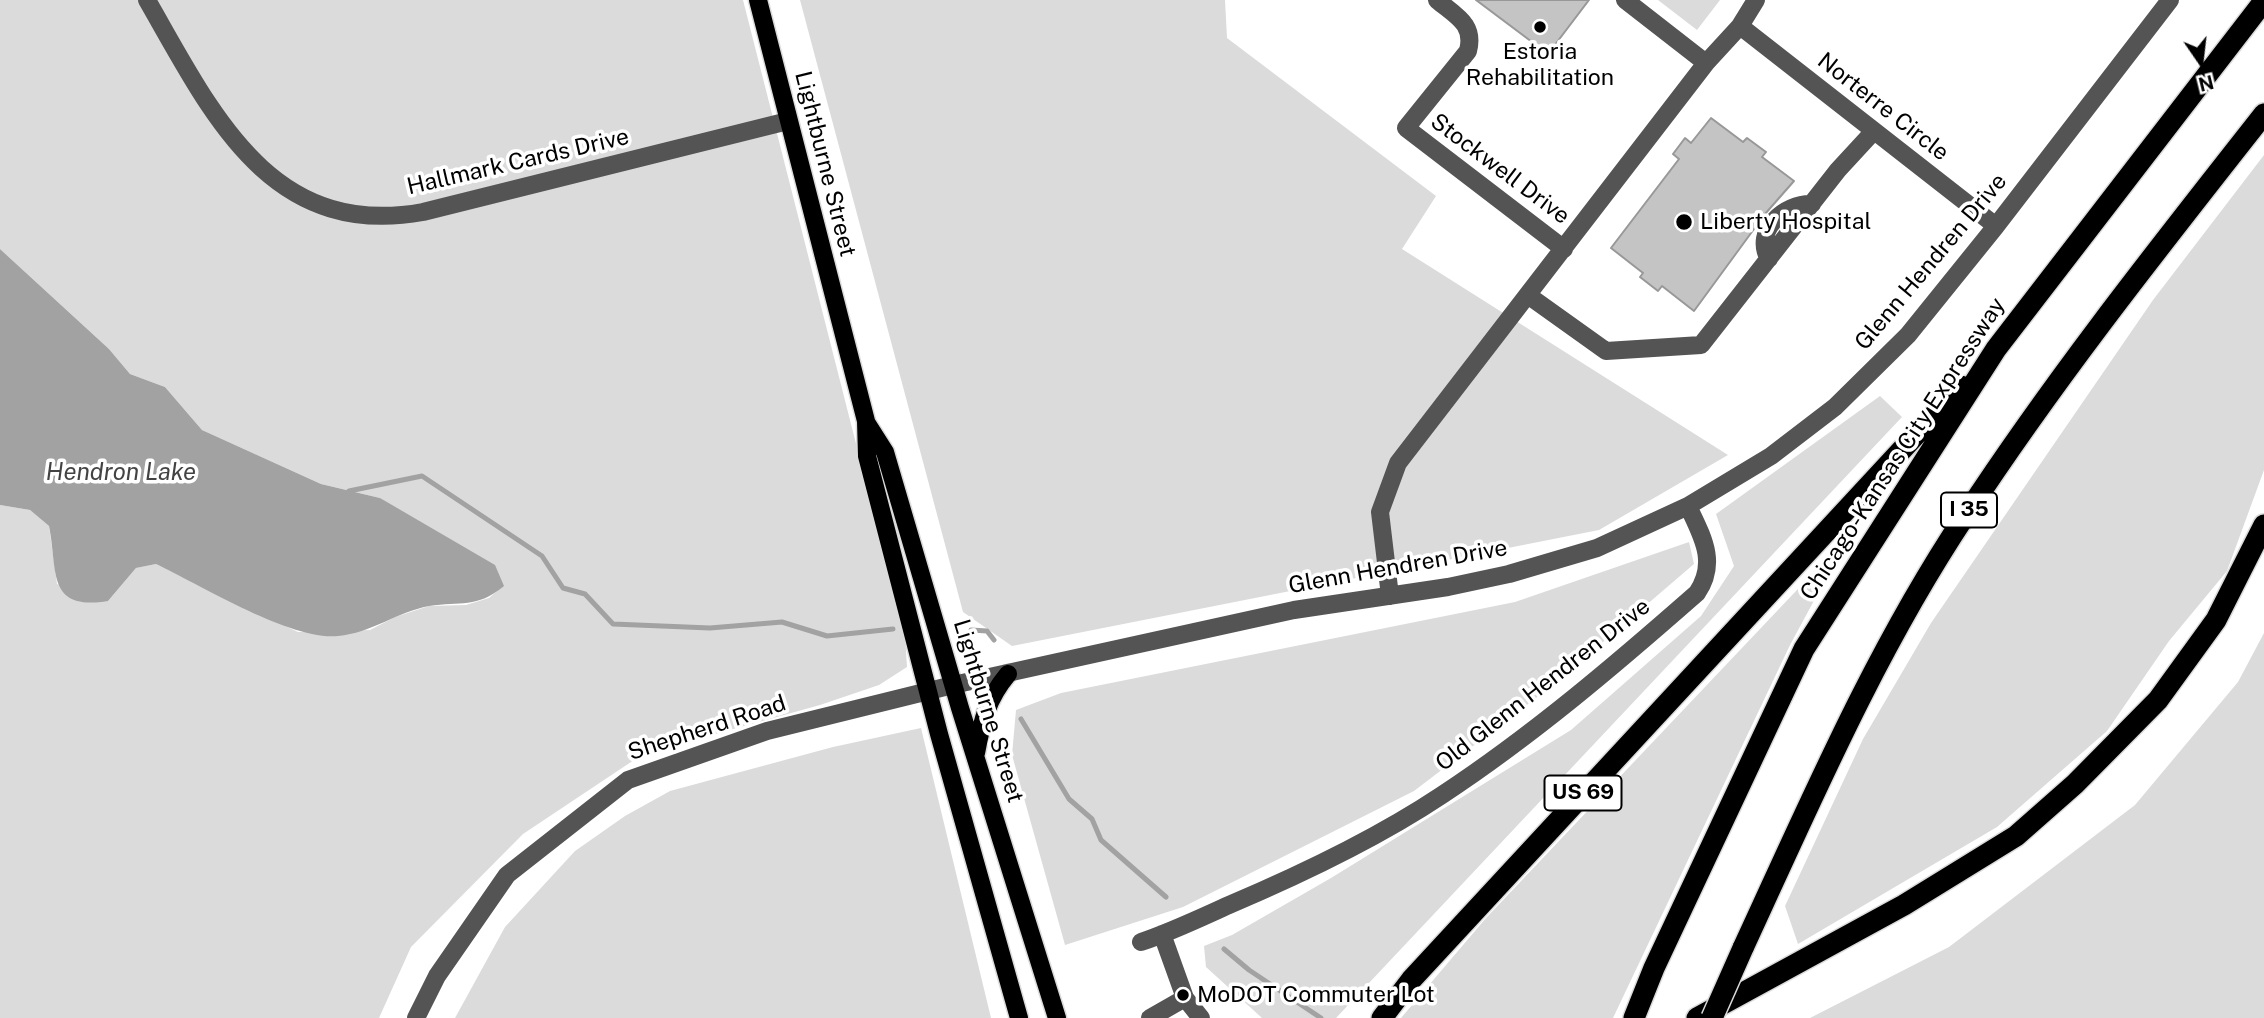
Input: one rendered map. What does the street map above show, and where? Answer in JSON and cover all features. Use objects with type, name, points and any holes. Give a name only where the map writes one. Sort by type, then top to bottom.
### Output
[{"type":"highway","name":"Chicago-Kansas City Expressway","points":[[1634,1018],[1654,968],[1804,649],[1996,349],[2264,1]]},
{"type":"highway","name":"I 35","points":[[1712,1018],[1858,700],[1964,517],[2134,279],[2264,114]]},
{"type":"highway","name":"US 69","points":[[1382,1018],[1411,980],[1996,349]]},
{"type":"highway","points":[[1697,1018],[1904,905],[2017,836],[2075,784],[2158,700],[2216,620],[2264,525]]},
{"type":"main road","name":"Lightburne Street","points":[[758,0],[866,421],[867,456],[928,691],[1019,1018]]},
{"type":"main road","name":"Lightburne Street","points":[[866,421],[885,452],[953,685],[1057,1018]]},
{"type":"main road","points":[[976,756],[982,719],[992,694],[1008,674]]},
{"type":"street","name":"Hallmark Cards Drive","points":[[147,0],[231,138],[248,159],[292,191],[342,211],[383,216],[423,212],[788,121]]},
{"type":"street","name":"Stockwell Drive","points":[[1437,0],[1468,26],[1471,37],[1468,51],[1406,128],[1564,249]]},
{"type":"street","points":[[1625,0],[1706,64]]},
{"type":"street","points":[[1390,596],[1382,547],[1380,512],[1398,463],[1706,64],[1740,26],[1756,0]]},
{"type":"street","name":"Glenn Hendren Drive","points":[[953,685],[1294,610],[1475,583],[1597,548],[1688,506],[1771,456],[1835,407],[1908,335],[1996,226],[2161,3]]},
{"type":"street","name":"Norterre Circle","points":[[1740,26],[1996,226]]},
{"type":"street","points":[[1529,296],[1606,351],[1701,345],[1812,204],[1874,131]]},
{"type":"street","name":"Old Glenn Hendren Drive","points":[[1140,942],[1274,886],[1361,842],[1441,796],[1612,668],[1697,593],[1705,581],[1709,562],[1706,546],[1688,506]]},
{"type":"street","name":"Shepherd Road","points":[[416,1018],[437,976],[507,875],[628,780],[767,731],[953,685]]},
{"type":"street","points":[[1162,934],[1185,998],[1202,1018]]},
{"type":"street","points":[[1150,1018],[1185,998]]},
{"type":"shaded area","points":[[0,0],[743,0],[905,636],[907,667],[879,685],[820,705],[643,754],[523,834],[411,947],[379,1018],[0,1018],[0,505],[30,510],[49,526],[57,584],[108,601],[136,568],[156,564],[298,632],[370,630],[395,617],[429,606],[466,605],[489,598],[503,586],[380,498],[321,484],[202,430],[165,387],[130,374],[109,349],[0,249]]},
{"type":"shaded area","points":[[800,0],[1225,0],[1227,38],[1436,196],[1402,249],[1728,455],[1599,530],[1012,646],[963,612]]},
{"type":"shaded area","points":[[1658,0],[1720,0],[1697,30]]},
{"type":"shaded area","points":[[2264,155],[2264,470],[2227,571],[2169,641],[2107,731],[1997,827],[1798,944],[1785,906],[1863,739],[1931,623],[2153,300]]},
{"type":"shaded area","points":[[1880,396],[1902,417],[1336,1018],[1262,1018],[1206,967],[1204,946],[1232,935],[1331,878],[1571,730],[1701,616],[1734,566],[1716,514]]},
{"type":"shaded area","points":[[1850,534],[1790,645],[1613,1018],[1401,1018],[1486,918]]},
{"type":"shaded area","points":[[1689,542],[1694,564],[1553,685],[1414,791],[1183,907],[1065,945],[1012,755],[1016,710],[1061,693],[1515,602]]},
{"type":"shaded area","points":[[2264,633],[2264,1018],[1810,1018],[1949,947],[2135,805],[2238,682]]},
{"type":"shaded area","points":[[921,728],[991,1018],[455,1018],[505,927],[575,851],[625,816],[670,791],[833,747]]},
{"type":"water","name":"Hendron Lake","points":[[0,249],[109,349],[130,374],[165,387],[202,430],[321,484],[380,498],[495,565],[504,586],[476,601],[417,609],[362,631],[338,636],[296,630],[272,621],[156,564],[136,568],[108,601],[74,600],[64,594],[55,572],[49,526],[30,510],[0,505]]},
{"type":"building","name":"Estoria Rehabilitation","points":[[1476,0],[1589,0],[1548,54]]},
{"type":"building","points":[[1711,118],[1743,142],[1747,138],[1766,152],[1762,157],[1794,181],[1765,214],[1694,311],[1662,286],[1658,291],[1640,277],[1643,273],[1611,248],[1679,159],[1673,154],[1685,138],[1691,143]]},
{"type":"waterway","points":[[349,491],[422,476],[542,556],[563,588],[585,594],[613,624],[710,628],[782,622],[827,636],[893,629]]},
{"type":"waterway","points":[[971,630],[987,631],[994,640]]},
{"type":"waterway","points":[[1021,719],[1069,799],[1092,819],[1101,840],[1166,897]]},
{"type":"waterway","points":[[1224,949],[1249,970],[1321,1018]]},
{"type":"place","name":"Estoria Rehabilitation","points":[[1540,27]]},
{"type":"place","name":"Liberty Hospital","points":[[1684,222]]},
{"type":"place","name":"MoDOT Commuter Lot","points":[[1183,995]]}]
